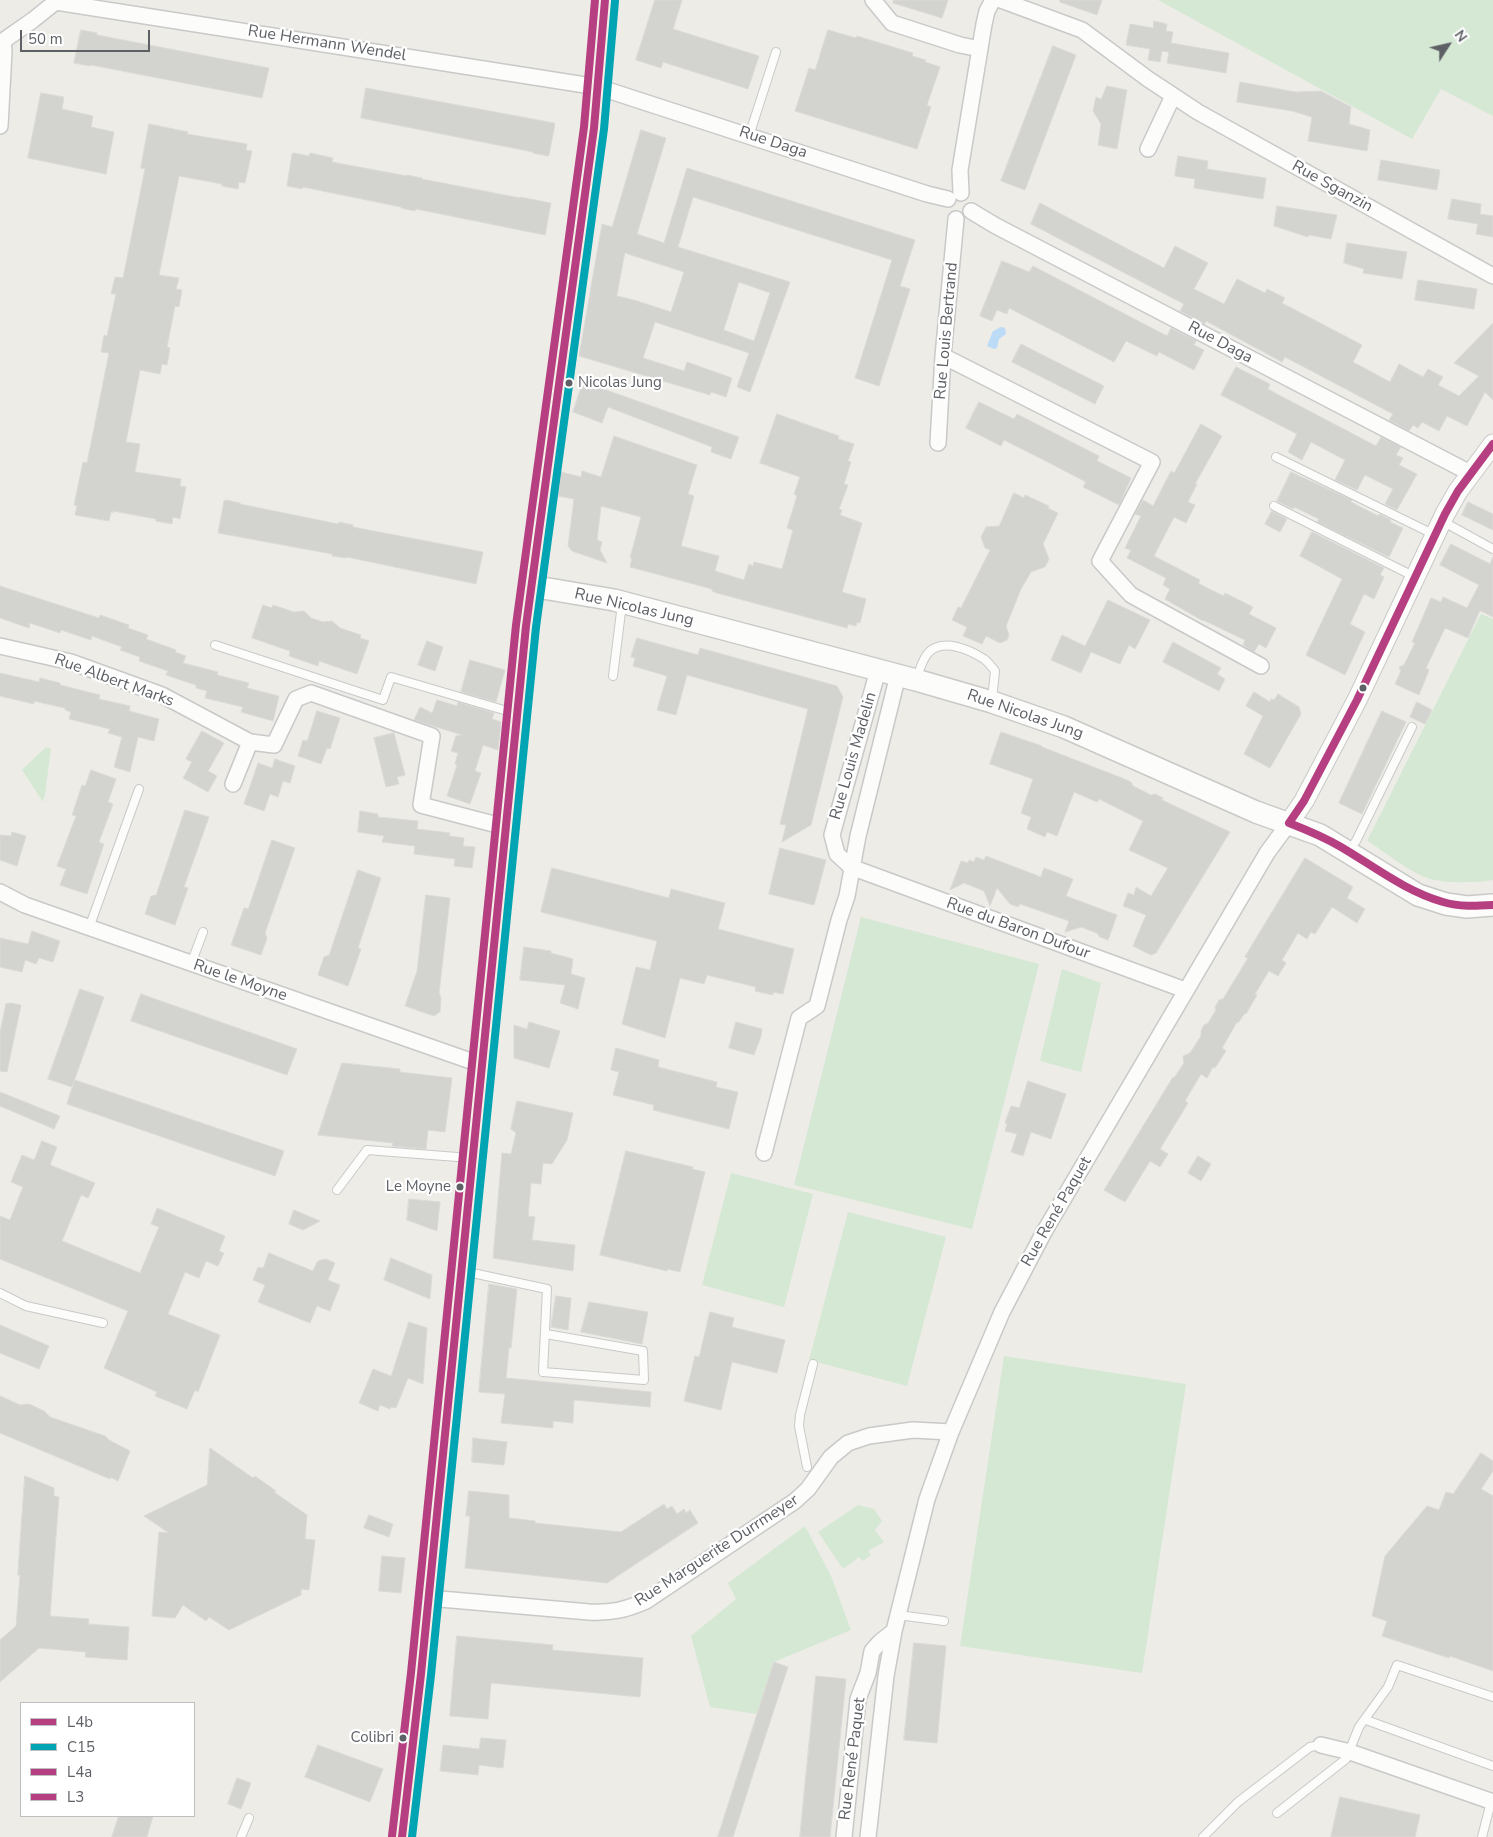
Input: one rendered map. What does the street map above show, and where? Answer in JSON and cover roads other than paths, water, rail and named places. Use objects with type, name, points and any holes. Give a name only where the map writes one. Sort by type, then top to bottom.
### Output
[{"type":"main road","points":[[402,1837],[408,1799],[429,1598],[505,827],[531,586],[594,128],[605,0]]},
{"type":"main road","name":"Rue Nicolas Jung","points":[[531,586],[622,602],[992,702],[1064,726],[1256,812],[1320,835],[1418,895],[1446,904],[1467,907],[1493,905]]},
{"type":"street","points":[[873,0],[892,23],[960,45],[980,49]]},
{"type":"street","points":[[955,196],[970,200],[971,211],[966,217],[956,219],[946,211],[946,202],[955,196],[987,11],[993,0]]},
{"type":"street","name":"Rue Sganzin","points":[[1001,0],[1082,30],[1148,80],[1198,112],[1493,276]]},
{"type":"street","name":"Rue Hermann Wendel","points":[[57,1],[598,87]]},
{"type":"street","points":[[0,126],[4,51],[1,37],[33,20],[57,1]]},
{"type":"street","name":"Rue Daga","points":[[598,87],[918,191],[955,196]]},
{"type":"street","points":[[1148,149],[1173,96]]},
{"type":"street","name":"Rue Daga","points":[[971,211],[996,226],[1470,473]]},
{"type":"street","name":"Rue Louis Bertrand","points":[[938,443],[943,356],[956,219]]},
{"type":"street","points":[[943,356],[1152,462],[1100,561],[1131,595],[1261,666]]},
{"type":"street","points":[[1289,823],[1304,801],[1354,706],[1438,528],[1470,473],[1493,444]]},
{"type":"street","name":"Rue Albert Marks","points":[[0,646],[71,662],[162,696],[250,742],[274,745],[296,699],[311,693],[432,736],[421,805],[505,827]]},
{"type":"street","name":"Rue Louis Madelin","points":[[851,867],[837,854],[832,835],[897,675]]},
{"type":"street","name":"Rue Louis Madelin","points":[[764,1153],[799,1018],[817,1006],[838,920],[847,896],[851,867],[897,675]]},
{"type":"street","points":[[233,784],[250,742]]},
{"type":"street","name":"Rue René Paquet","points":[[868,1837],[886,1676],[894,1631],[927,1500],[951,1432],[1002,1312],[1044,1232],[1267,853],[1289,823]]},
{"type":"street","name":"Rue du Baron Dufour","points":[[851,867],[1185,990]]},
{"type":"street","name":"Rue le Moyne","points":[[0,892],[25,905],[89,928],[482,1065]]},
{"type":"street","name":"Rue Marguerite Durrmeyer","points":[[429,1598],[589,1612],[607,1613],[626,1610],[646,1601],[795,1501],[808,1489],[830,1457],[848,1443],[869,1436],[899,1431],[933,1430],[951,1432]]},
{"type":"street","name":"Rue René Paquet","points":[[844,1837],[858,1699],[868,1672],[872,1651],[894,1631]]},
{"type":"street","points":[[1321,1744],[1350,1752],[1492,1802]]},
{"type":"lane","points":[[749,136],[776,52]]},
{"type":"lane","points":[[1276,457],[1438,528],[1493,549]]},
{"type":"lane","points":[[1274,506],[1415,577]]},
{"type":"lane","points":[[613,676],[622,602]]},
{"type":"lane","points":[[215,646],[384,700],[391,677],[517,714]]},
{"type":"lane","points":[[897,675],[924,657],[932,649],[954,646],[986,660],[995,671],[992,702]]},
{"type":"lane","points":[[1348,852],[1356,841],[1412,727]]},
{"type":"lane","points":[[89,928],[139,789]]},
{"type":"lane","points":[[191,964],[203,932]]},
{"type":"lane","points":[[337,1190],[367,1150],[472,1158]]},
{"type":"lane","points":[[461,1271],[548,1288],[543,1372],[644,1380],[643,1351],[546,1334]]},
{"type":"lane","points":[[0,1293],[26,1306],[103,1324]]},
{"type":"lane","points":[[807,1467],[799,1426],[812,1364]]},
{"type":"lane","points":[[898,1615],[944,1621]]},
{"type":"lane","points":[[1277,1812],[1346,1759],[1359,1727],[1366,1720],[1388,1687],[1397,1665],[1493,1698]]},
{"type":"lane","points":[[1366,1720],[1493,1766]]},
{"type":"lane","points":[[1203,1837],[1238,1802],[1310,1747],[1321,1744]]},
{"type":"lane","points":[[1482,1837],[1492,1802]]},
{"type":"lane","points":[[241,1837],[249,1818]]},
{"type":"water","points":[[1001,327],[1005,328],[1006,334],[999,339],[997,348],[994,349],[987,346],[993,331]]},
{"type":"place","name":"Nicolas Jung","points":[[569,383]]},
{"type":"place","name":"Le Moyne","points":[[460,1187]]},
{"type":"place","name":"Colibri","points":[[403,1738]]}]
